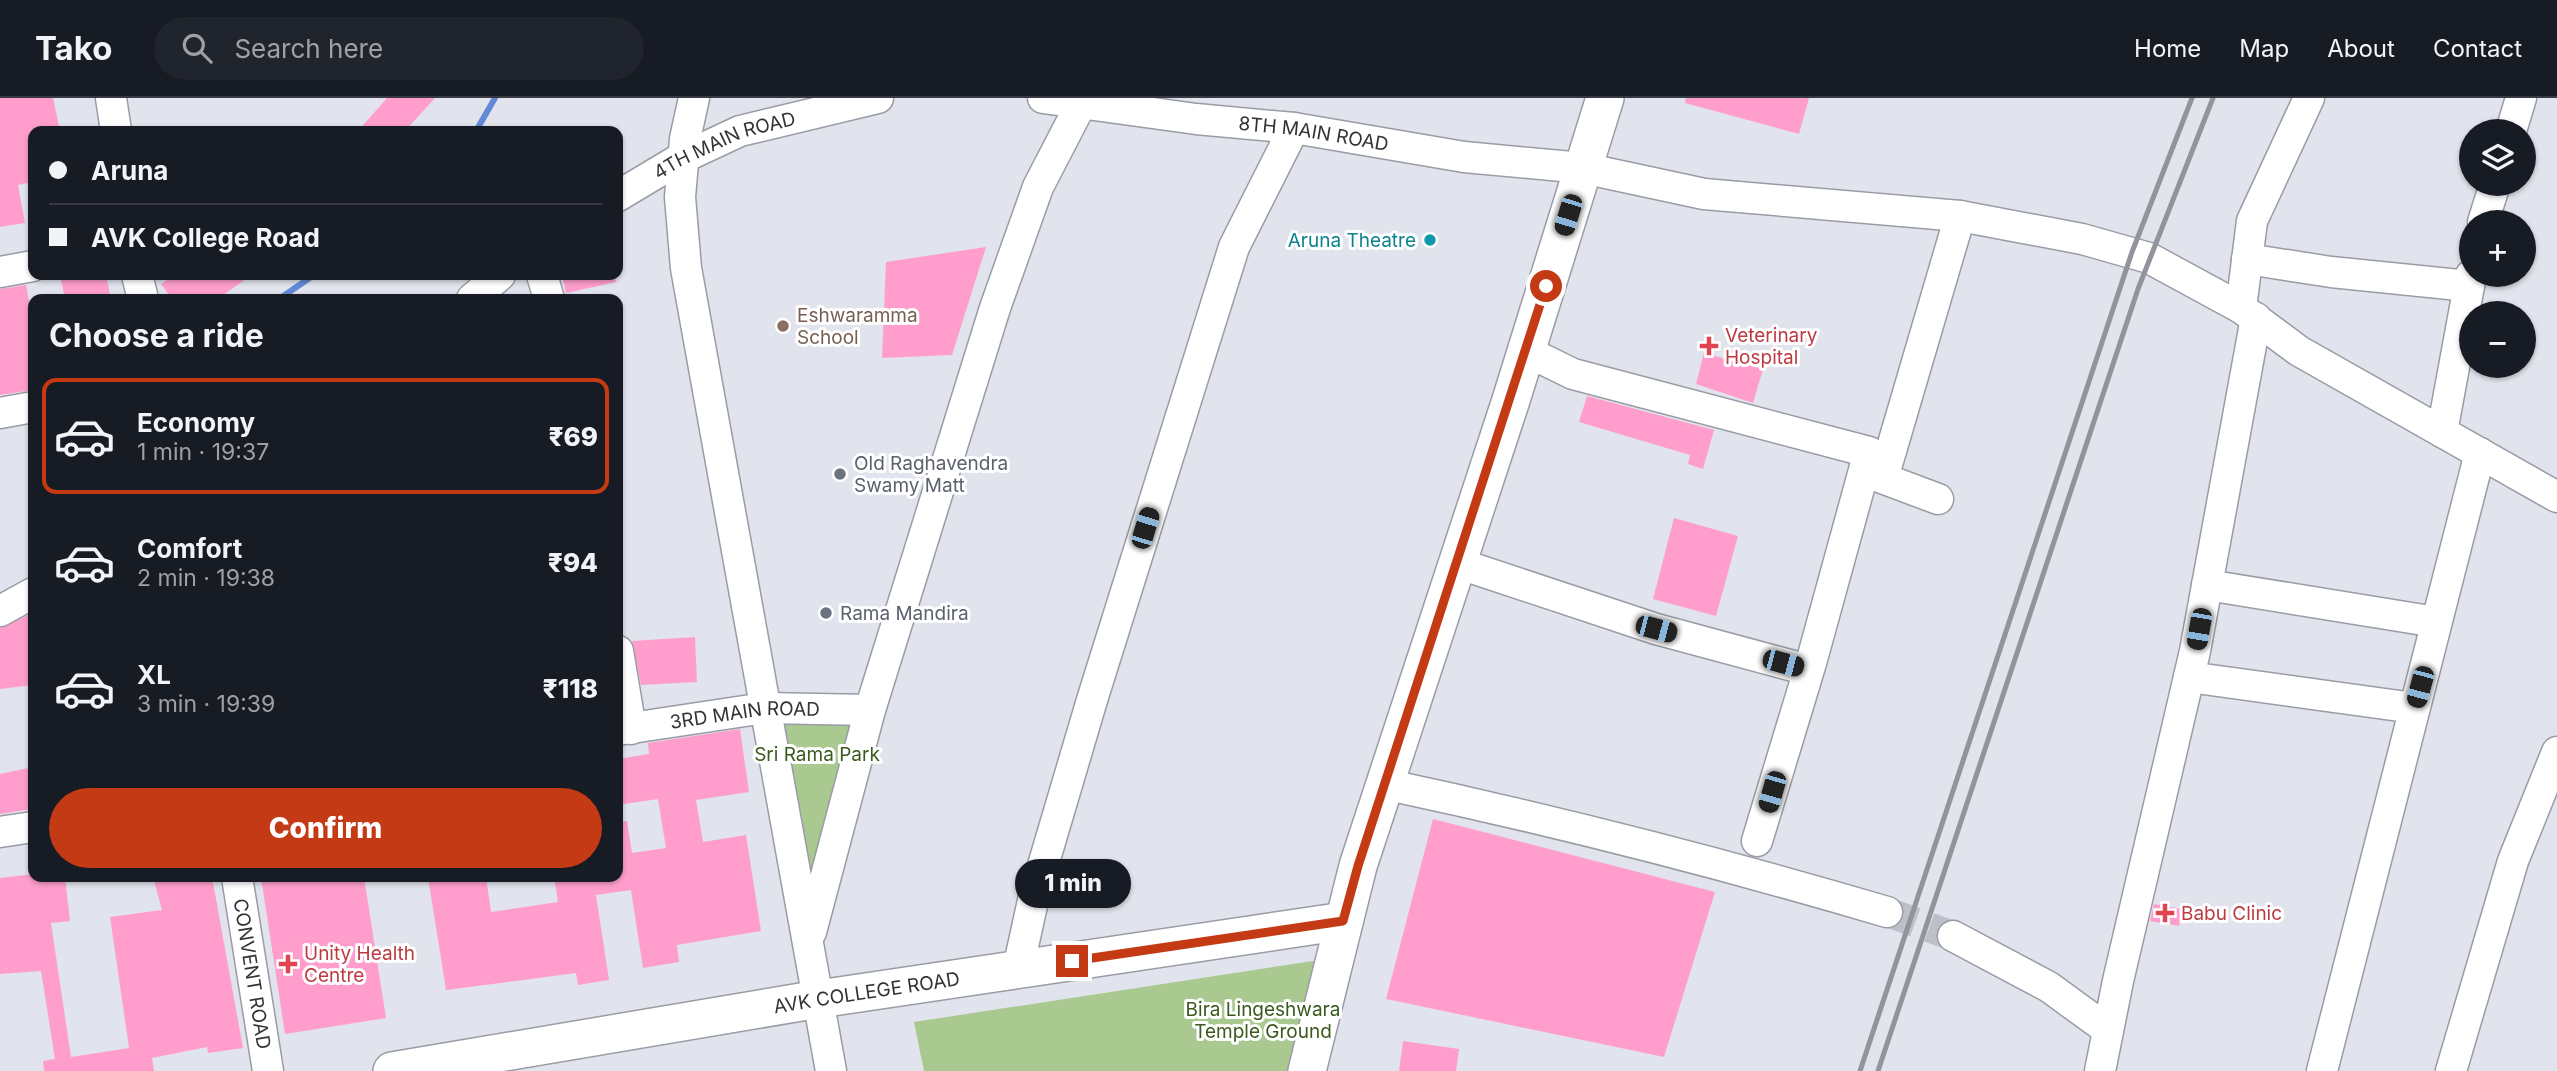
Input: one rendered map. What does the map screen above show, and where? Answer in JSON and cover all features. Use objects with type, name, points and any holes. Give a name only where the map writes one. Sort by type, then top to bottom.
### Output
[{"type":"main road","points":[[1307,1071],[1343,921],[1384,784],[1526,351],[1605,98]]},
{"type":"main road","name":"AVK COLLEGE ROAD","points":[[392,1071],[819,999],[1343,921]]},
{"type":"street","points":[[111,98],[115,126]]},
{"type":"street","points":[[694,98],[683,158],[680,198],[686,268],[831,1071]]},
{"type":"street","name":"4TH MAIN ROAD","points":[[623,193],[683,158],[740,131],[878,98]]},
{"type":"street","name":"8TH MAIN ROAD","points":[[1043,98],[1146,105],[1464,157],[1583,168],[1704,194],[1960,216],[2082,239],[2132,252],[2149,258],[2249,313],[2299,351],[2557,497]]},
{"type":"street","points":[[2100,1071],[2189,677],[2207,584],[2249,313],[2247,259],[2252,221],[2309,98]]},
{"type":"street","points":[[2515,119],[2521,98]]},
{"type":"street","points":[[809,940],[870,710],[995,308],[1038,187],[1082,102]]},
{"type":"street","points":[[1018,969],[1034,896],[1092,699],[1234,247],[1294,128]]},
{"type":"street","points":[[1757,841],[1808,670],[1960,216]]},
{"type":"street","points":[[2247,259],[2331,272],[2459,279]]},
{"type":"street","points":[[0,272],[28,267]]},
{"type":"street","points":[[478,294],[494,280]]},
{"type":"street","points":[[2442,432],[2469,287]]},
{"type":"street","points":[[1526,351],[1573,374],[1869,452],[1873,474]]},
{"type":"street","points":[[0,414],[28,408]]},
{"type":"street","points":[[2322,1071],[2480,453]]},
{"type":"street","points":[[1873,474],[1938,499]]},
{"type":"street","points":[[1457,563],[1656,629],[1808,670]]},
{"type":"street","points":[[2207,584],[2437,622]]},
{"type":"street","points":[[0,611],[28,596]]},
{"type":"street","points":[[2189,677],[2414,708]]},
{"type":"street","name":"3RD MAIN ROAD","points":[[624,730],[764,708],[870,710]]},
{"type":"street","points":[[2451,1071],[2513,861],[2557,752]]},
{"type":"street","points":[[1384,784],[1499,809],[1757,874],[1887,912]]},
{"type":"street","points":[[0,832],[28,828]]},
{"type":"street","name":"CONVENT ROAD","points":[[238,882],[268,1071]]},
{"type":"street","points":[[1953,936],[2049,987],[2108,1030]]},
{"type":"green space","name":"Sri Rama Park","points":[[865,716],[810,915],[773,717]]},
{"type":"green space","name":"Bira Lingeshwara Temple Ground","points":[[1326,959],[1309,1071],[924,1071],[914,1022]]},
{"type":"building","points":[[0,98],[53,98],[59,126],[28,126],[28,183],[18,185],[25,223],[0,227]]},
{"type":"building","points":[[387,98],[435,98],[410,126],[362,126]]},
{"type":"building","points":[[1686,98],[1809,98],[1799,134],[1685,103]]},
{"type":"building","points":[[986,247],[952,355],[882,358],[886,262]]},
{"type":"building","points":[[61,280],[107,280],[110,294],[64,294]]},
{"type":"building","points":[[167,280],[245,280],[224,294],[168,294],[161,284]]},
{"type":"building","points":[[563,280],[616,280],[616,282],[566,293]]},
{"type":"building","points":[[26,285],[28,391],[0,395],[0,289]]},
{"type":"building","points":[[1704,353],[1763,369],[1753,403],[1696,384]]},
{"type":"building","points":[[1587,396],[1714,430],[1703,469],[1688,464],[1690,455],[1579,422]]},
{"type":"building","points":[[1674,518],[1738,536],[1716,616],[1653,599]]},
{"type":"building","points":[[28,615],[28,686],[0,689],[0,628]]},
{"type":"building","points":[[695,637],[697,682],[641,685],[632,641]]},
{"type":"building","points":[[740,729],[749,792],[696,800],[703,842],[746,835],[761,931],[677,945],[679,962],[643,968],[631,890],[596,895],[609,980],[578,985],[576,973],[446,990],[429,882],[487,882],[491,912],[558,902],[555,882],[623,882],[623,821],[627,821],[632,853],[666,848],[658,799],[623,804],[623,758],[649,754],[648,743]]},
{"type":"building","points":[[28,768],[28,810],[0,814],[0,774]]},
{"type":"building","points":[[1433,819],[1715,892],[1664,1057],[1386,999]]},
{"type":"building","points":[[28,875],[28,882],[66,882],[70,921],[51,923],[71,1057],[129,1048],[110,917],[162,910],[154,882],[213,882],[243,1048],[208,1053],[207,1047],[152,1058],[154,1071],[44,1071],[43,1061],[55,1059],[41,971],[0,974],[0,878]]},
{"type":"building","points":[[262,882],[365,882],[386,1018],[285,1034]]},
{"type":"building","points":[[2154,904],[2182,909],[2179,926],[2150,921]]},
{"type":"building","points":[[1403,1041],[1459,1049],[1456,1071],[1399,1071]]},
{"type":"waterway","points":[[479,126],[495,98]]},
{"type":"waterway","points":[[286,294],[307,280]]},
{"type":"tunnel","points":[[1887,912],[1953,936]]},
{"type":"railway","points":[[1860,1071],[2132,252],[2192,98]]},
{"type":"railway","points":[[1878,1071],[2138,289],[2213,98]]},
{"type":"place","name":"Aruna Theatre","points":[[1430,240]]},
{"type":"place","name":"Eshwaramma School","points":[[783,326]]},
{"type":"place","name":"Veterinary Hospital","points":[[1709,346]]},
{"type":"place","name":"Old Raghavendra Swamy Matt","points":[[840,474]]},
{"type":"place","name":"Rama Mandira","points":[[826,613]]},
{"type":"place","name":"Babu Clinic","points":[[2165,913]]},
{"type":"place","name":"Unity Health Centre","points":[[288,964]]},
{"type":"route","points":[[1072,961],[1343,921],[1384,784],[1546,286]]}]
